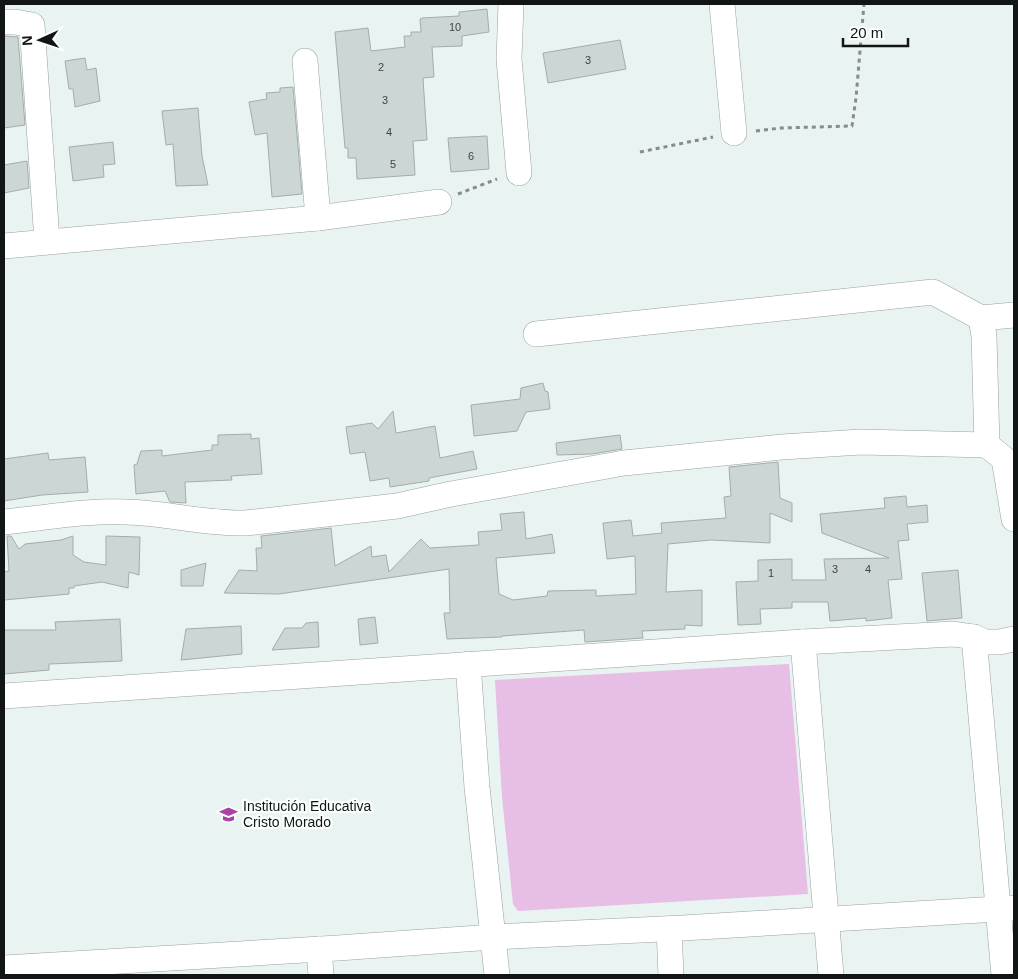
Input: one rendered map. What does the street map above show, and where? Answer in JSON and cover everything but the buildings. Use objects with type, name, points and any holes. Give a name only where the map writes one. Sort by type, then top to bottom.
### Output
[{"type":"street","points":[[510,4],[509,59],[519,173]]},
{"type":"street","points":[[722,4],[734,133]]},
{"type":"street","points":[[4,22],[32,25],[47,241]]},
{"type":"street","points":[[305,61],[318,218]]},
{"type":"street","points":[[4,246],[318,218],[439,202]]},
{"type":"street","points":[[536,334],[933,292],[981,318],[1014,315]]},
{"type":"street","points":[[981,318],[984,336],[987,445]]},
{"type":"street","points":[[4,522],[100,512],[128,512],[225,524],[246,523],[397,506],[451,494],[624,463],[782,447],[861,442],[987,445],[1004,459],[1014,519]]},
{"type":"street","points":[[4,696],[803,642],[953,634],[974,637],[985,642],[1014,639]]},
{"type":"street","points":[[974,637],[1007,908],[1004,975]]},
{"type":"street","points":[[803,642],[831,975]]},
{"type":"street","points":[[468,664],[477,787],[497,975]]},
{"type":"street","points":[[4,968],[159,967],[319,949],[493,937],[1007,908]]},
{"type":"street","points":[[668,928],[672,975]]},
{"type":"street","points":[[319,949],[321,975]]},
{"type":"path","points":[[640,152],[734,133],[781,128],[852,126],[864,4]]},
{"type":"path","points":[[439,202],[497,179],[519,173]]},
{"type":"shaded area","points":[[789,664],[808,894],[518,911],[513,904],[502,797],[495,680]]},
{"type":"place","name":"Institución Educativa Cristo Morado","points":[[229,814]]}]
